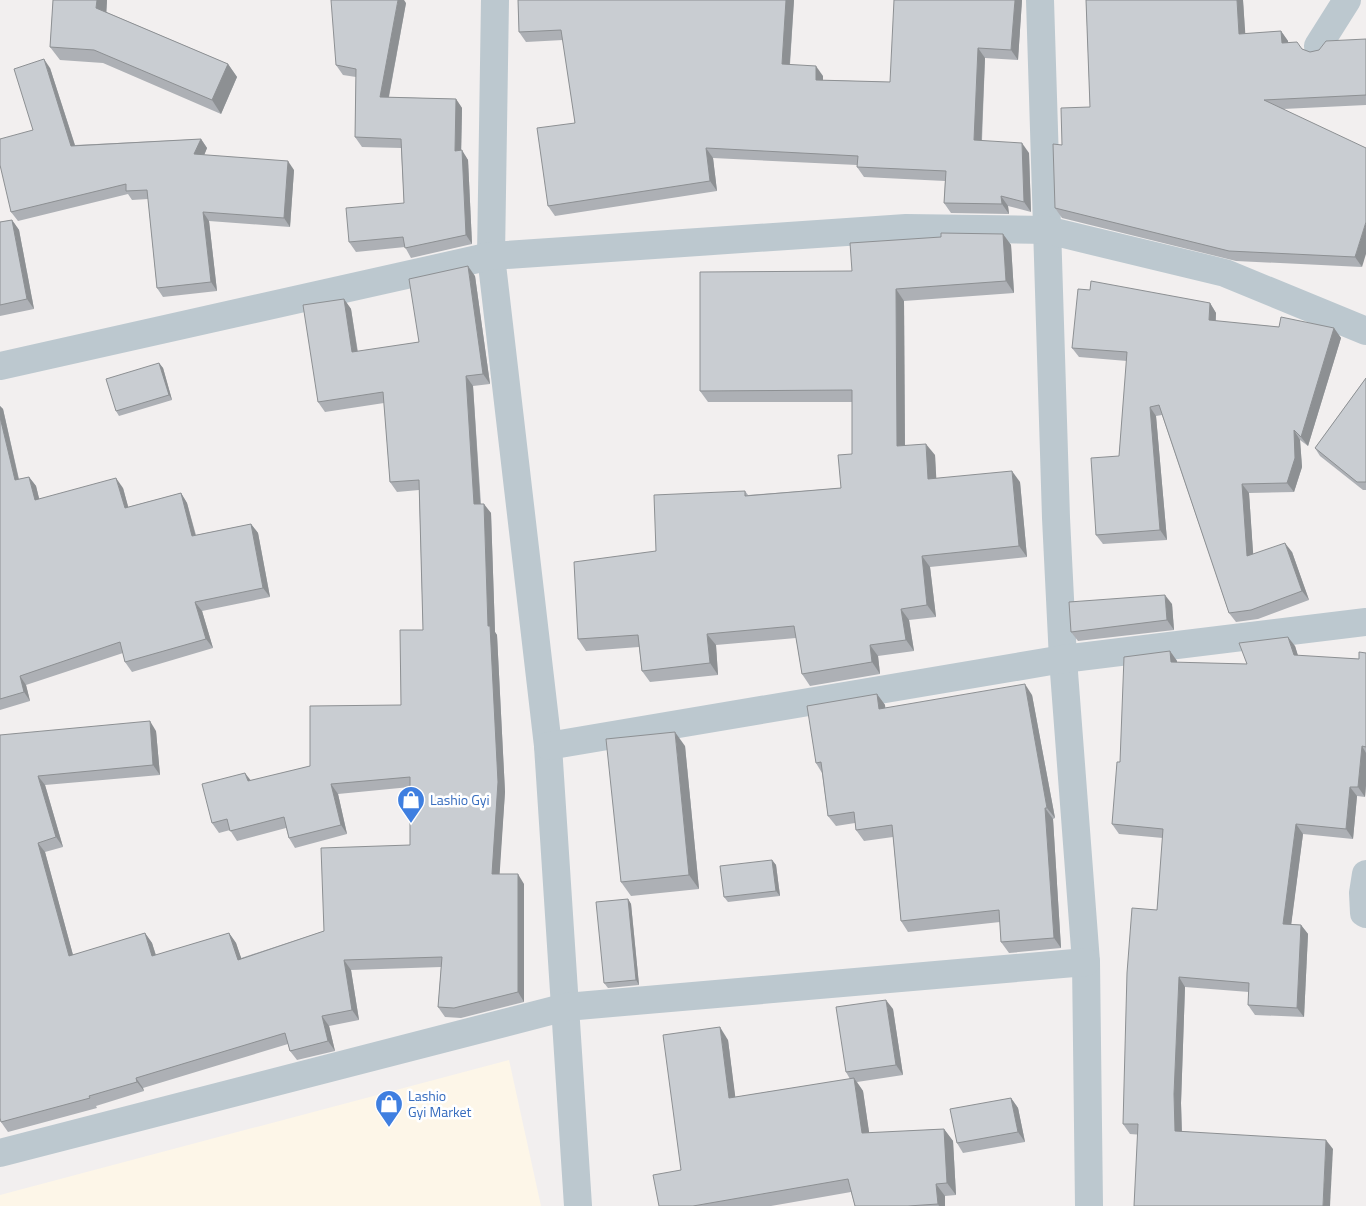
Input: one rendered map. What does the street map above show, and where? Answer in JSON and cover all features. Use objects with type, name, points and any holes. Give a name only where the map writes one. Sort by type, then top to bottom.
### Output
[{"type":"street","points":[[495,0],[492,256],[548,746],[578,1206]]},
{"type":"street","points":[[1040,0],[1063,659],[1086,962],[1089,1206]]},
{"type":"street","points":[[1318,46],[1347,0]]},
{"type":"street","points":[[0,366],[492,256],[906,228],[1047,230],[1225,273],[1366,331]]},
{"type":"street","points":[[548,746],[1063,659],[1366,622]]},
{"type":"street","points":[[1366,874],[1363,894],[1364,913],[1366,914]]},
{"type":"street","points":[[0,1153],[566,1007],[1086,962]]},
{"type":"shaded area","name":"Lashio Gyi Market","points":[[509,1060],[541,1206],[0,1206],[0,1195]]},
{"type":"building","points":[[53,0],[97,0],[96,8],[228,64],[212,100],[94,50],[50,47]]},
{"type":"building","points":[[331,0],[398,0],[380,97],[456,99],[455,151],[462,150],[466,235],[405,248],[403,237],[349,242],[346,208],[404,203],[401,139],[355,137],[356,69],[336,65]]},
{"type":"building","points":[[518,0],[786,0],[782,64],[816,66],[816,80],[890,82],[894,0],[1015,0],[1011,50],[978,48],[974,140],[1022,143],[1024,202],[1001,196],[1002,204],[944,203],[946,171],[857,167],[858,156],[706,148],[710,181],[548,206],[537,128],[575,123],[561,30],[519,32]]},
{"type":"building","points":[[1086,0],[1237,0],[1239,34],[1281,31],[1282,43],[1297,42],[1302,49],[1310,52],[1319,50],[1326,41],[1366,39],[1366,95],[1264,100],[1366,148],[1366,222],[1355,257],[1229,251],[1055,208],[1053,144],[1062,145],[1061,108],[1090,107]]},
{"type":"building","points":[[44,59],[71,146],[201,139],[194,154],[288,161],[284,218],[203,212],[211,282],[157,288],[147,190],[126,191],[126,184],[11,212],[0,165],[0,139],[33,130],[14,69]]},
{"type":"building","points":[[12,220],[27,299],[0,305],[0,222]]},
{"type":"building","points":[[941,233],[1003,234],[1006,281],[896,289],[897,446],[926,444],[928,479],[1012,471],[1019,546],[922,556],[927,605],[901,609],[906,640],[870,645],[872,662],[802,674],[794,626],[707,634],[710,663],[642,671],[638,635],[578,639],[574,562],[656,551],[654,495],[745,491],[745,496],[841,488],[838,455],[852,454],[852,390],[700,391],[700,272],[852,271],[850,243],[941,237]]},
{"type":"building","points":[[468,266],[483,374],[466,376],[474,504],[484,504],[488,626],[490,626],[498,782],[492,874],[518,874],[518,992],[454,1008],[438,1007],[442,957],[344,960],[352,1010],[322,1016],[328,1041],[290,1051],[285,1033],[136,1078],[137,1082],[89,1096],[90,1098],[1,1122],[0,735],[150,721],[153,765],[38,776],[56,837],[38,843],[69,956],[145,933],[152,956],[229,933],[238,960],[324,931],[321,848],[410,845],[410,777],[331,784],[341,825],[289,838],[284,817],[230,831],[227,819],[212,823],[202,784],[245,773],[248,781],[310,766],[310,706],[401,705],[400,630],[423,630],[419,480],[390,482],[383,392],[318,402],[303,305],[344,299],[352,352],[419,342],[409,279]]},
{"type":"building","points":[[1091,281],[1210,303],[1209,320],[1279,327],[1281,317],[1334,328],[1301,437],[1294,430],[1295,458],[1287,483],[1242,484],[1247,556],[1285,543],[1302,591],[1251,610],[1229,613],[1159,405],[1150,407],[1160,530],[1096,535],[1091,458],[1119,456],[1127,352],[1072,348],[1078,289],[1090,290]]},
{"type":"building","points":[[159,363],[169,395],[116,411],[106,379]]},
{"type":"building","points":[[1366,378],[1366,482],[1357,482],[1315,448]]},
{"type":"building","points":[[0,417],[15,480],[29,477],[35,500],[116,478],[125,508],[181,493],[192,536],[251,524],[263,588],[195,602],[206,639],[125,662],[120,642],[20,676],[24,692],[0,699]]},
{"type":"building","points":[[1165,595],[1167,620],[1071,632],[1069,602]]},
{"type":"building","points":[[1288,637],[1294,655],[1359,659],[1359,652],[1366,653],[1366,747],[1362,746],[1358,787],[1350,787],[1346,829],[1296,824],[1283,924],[1301,925],[1297,1008],[1248,1005],[1249,983],[1179,977],[1174,1094],[1175,1131],[1326,1140],[1323,1206],[1134,1206],[1138,1124],[1123,1124],[1127,973],[1132,908],[1157,910],[1163,829],[1112,824],[1117,762],[1120,762],[1124,657],[1170,651],[1171,662],[1247,664],[1239,643]]},
{"type":"building","points":[[1025,684],[1047,808],[1045,808],[1054,938],[1001,942],[999,910],[901,921],[892,825],[856,830],[854,812],[828,816],[821,762],[816,763],[807,706],[877,694],[879,709]]},
{"type":"building","points":[[675,732],[689,875],[621,882],[606,739]]},
{"type":"building","points":[[772,860],[776,891],[724,897],[720,866]]},
{"type":"building","points":[[628,899],[636,980],[604,983],[596,902]]},
{"type":"building","points":[[886,1000],[896,1065],[846,1072],[836,1007]]},
{"type":"building","points":[[720,1027],[729,1098],[854,1078],[862,1133],[944,1129],[947,1183],[936,1184],[938,1204],[855,1206],[848,1179],[693,1206],[659,1206],[653,1175],[681,1170],[663,1035]]},
{"type":"building","points":[[1011,1098],[1018,1132],[957,1143],[950,1109]]},
{"type":"place","name":"Lashio Gyi","points":[[411,824]]},
{"type":"place","name":"Lashio Gyi Market","points":[[389,1128]]}]
